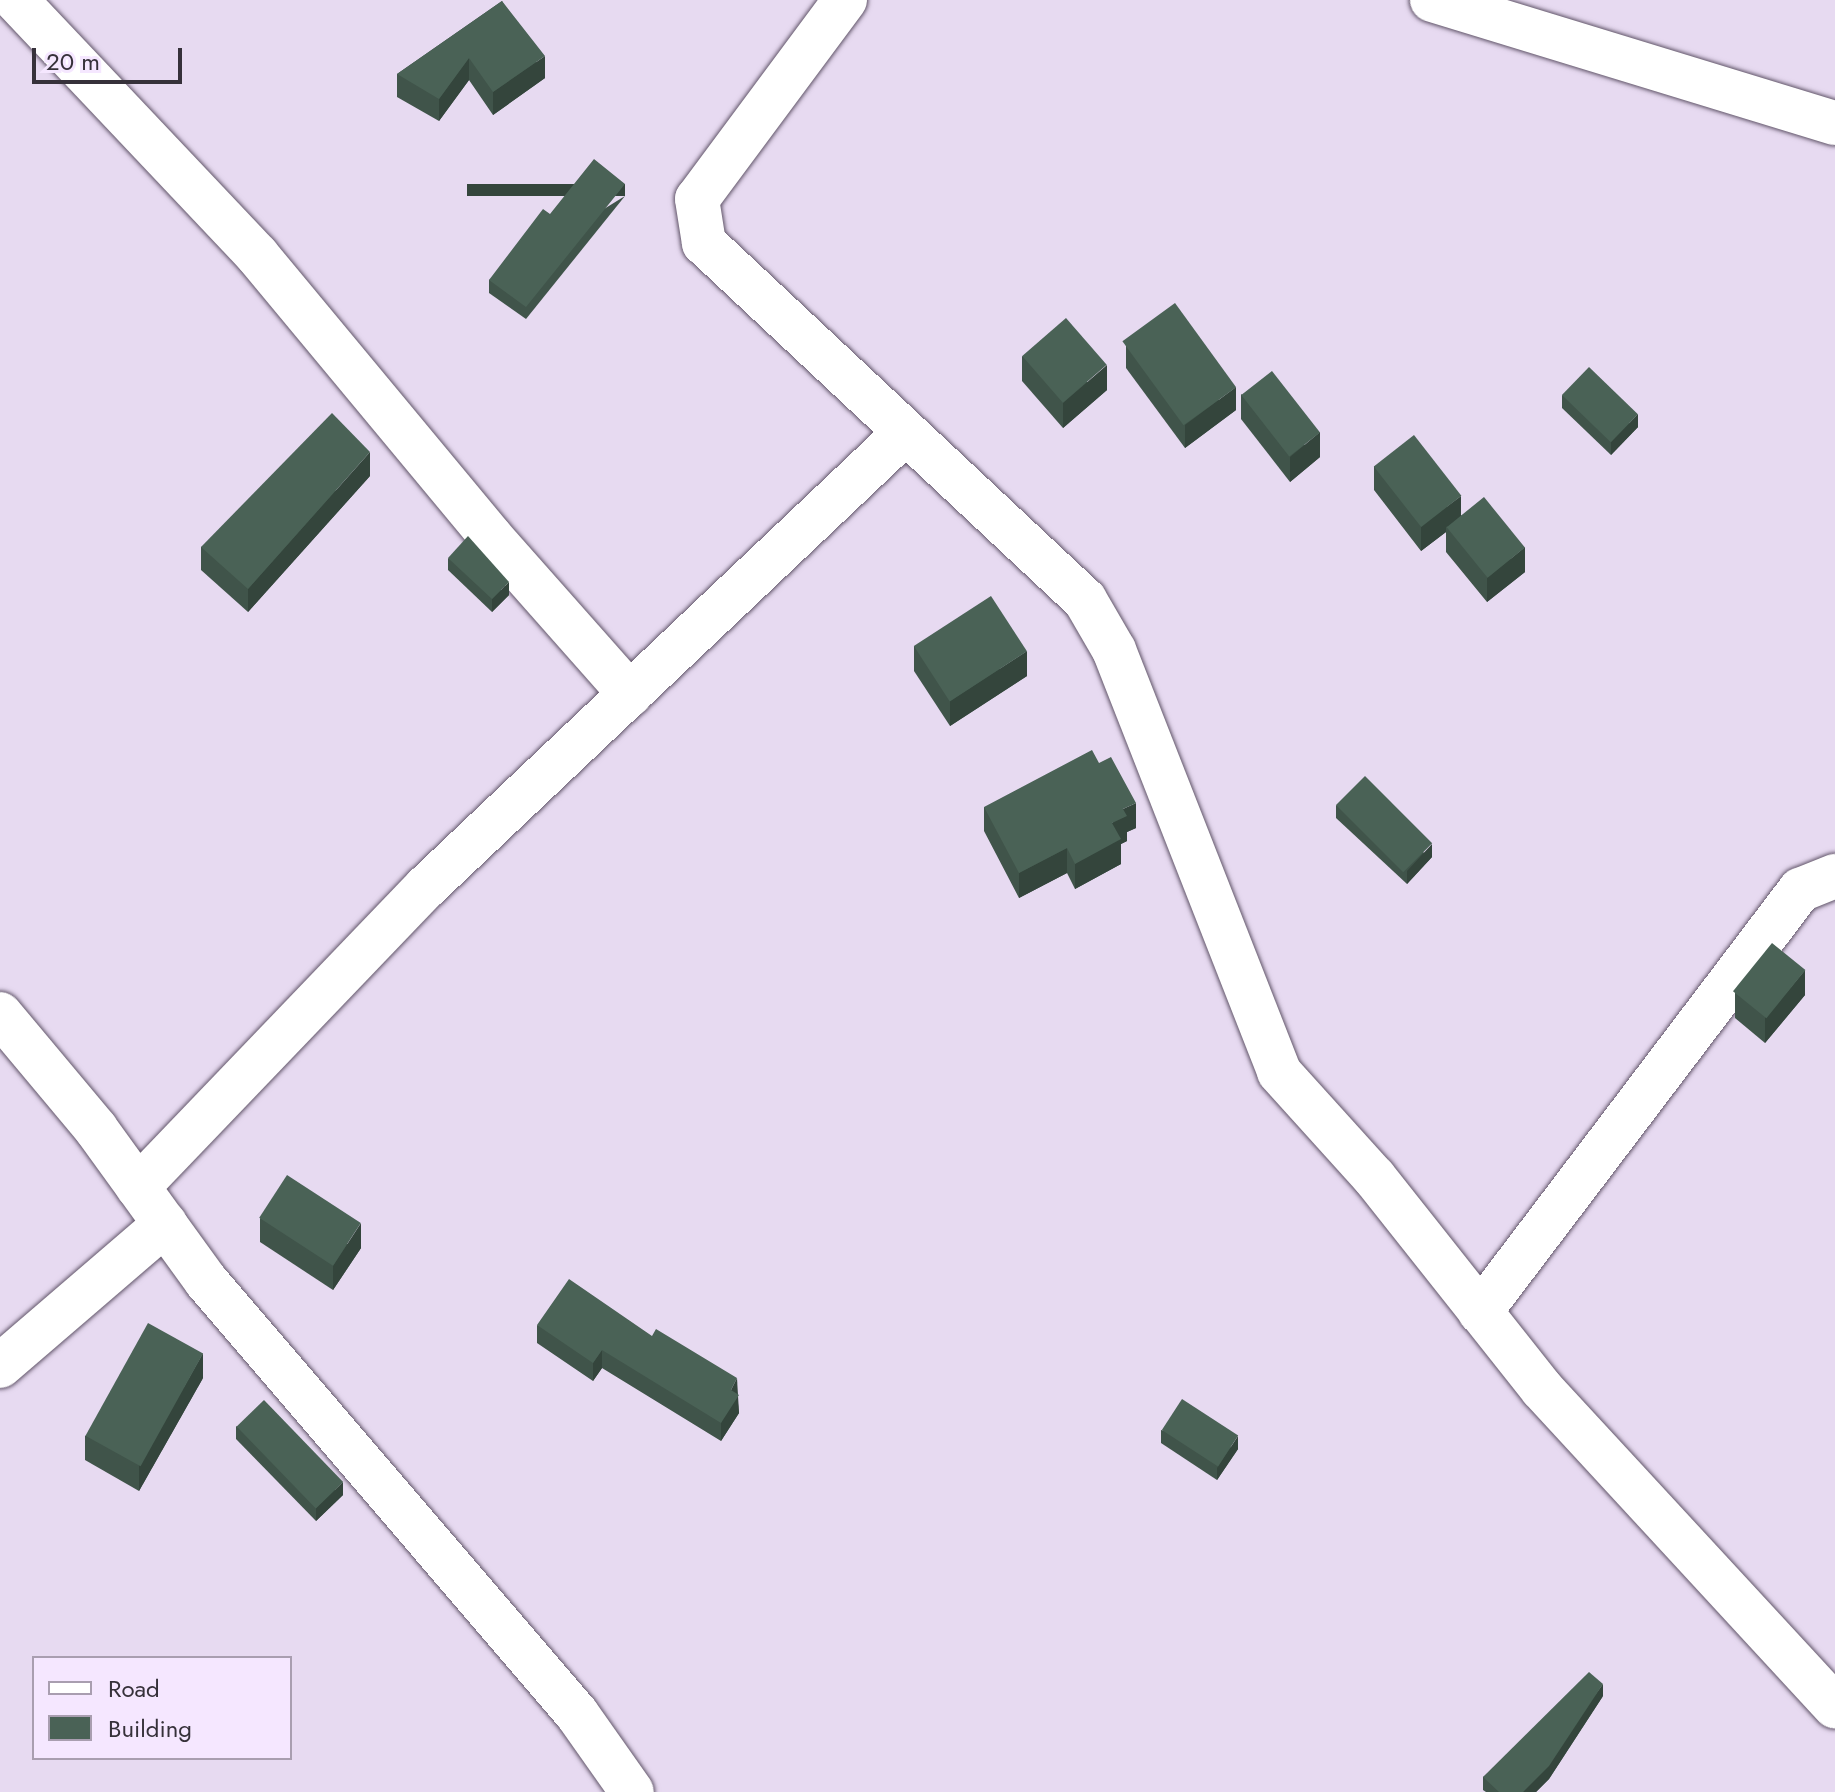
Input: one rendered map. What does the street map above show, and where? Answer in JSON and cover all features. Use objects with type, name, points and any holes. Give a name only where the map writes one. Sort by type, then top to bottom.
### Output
[{"type":"street","points":[[845,0],[697,199],[697,219],[704,243],[1085,600],[1114,650],[1279,1072],[1374,1177],[1542,1389],[1835,1707]]},
{"type":"street","points":[[1432,0],[1835,123]]},
{"type":"street","points":[[19,1],[257,255],[491,537],[630,694]]},
{"type":"street","points":[[138,1187],[426,887],[905,433]]},
{"type":"street","points":[[1480,1312],[1800,890],[1835,876]]},
{"type":"street","points":[[0,1014],[138,1187],[206,1281],[577,1714],[632,1792]]},
{"type":"street","points":[[0,1366],[165,1224]]},
{"type":"building","points":[[502,1],[545,56],[493,92],[469,58],[439,99],[397,74]]},
{"type":"building","points":[[594,159],[625,184],[526,307],[489,280],[543,209],[550,214]]},
{"type":"building","points":[[1175,303],[1236,387],[1184,425],[1122,341]]},
{"type":"building","points":[[1066,318],[1107,365],[1063,403],[1022,356]]},
{"type":"building","points":[[1589,367],[1638,414],[1611,442],[1562,395]]},
{"type":"building","points":[[1272,371],[1320,432],[1289,456],[1241,395]]},
{"type":"building","points":[[332,413],[370,452],[248,589],[201,547]]},
{"type":"building","points":[[1414,435],[1461,496],[1421,527],[1374,466]]},
{"type":"building","points":[[1484,497],[1525,548],[1488,578],[1447,527]]},
{"type":"building","points":[[468,536],[509,582],[492,599],[448,558]]},
{"type":"building","points":[[991,596],[1027,651],[950,701],[914,646]]},
{"type":"building","points":[[1092,750],[1099,763],[1111,757],[1136,803],[1123,809],[1127,816],[1112,823],[1121,839],[1075,864],[1067,848],[1019,873],[984,807]]},
{"type":"building","points":[[1365,776],[1432,843],[1403,872],[1336,805]]},
{"type":"building","points":[[1772,943],[1805,970],[1766,1018],[1733,991]]},
{"type":"building","points":[[287,1175],[361,1223],[333,1266],[259,1218]]},
{"type":"building","points":[[569,1279],[652,1336],[656,1329],[737,1378],[731,1390],[739,1395],[721,1423],[602,1350],[593,1363],[537,1325]]},
{"type":"building","points":[[148,1323],[203,1354],[141,1466],[85,1436]]},
{"type":"building","points":[[1182,1399],[1238,1435],[1218,1467],[1162,1430]]},
{"type":"building","points":[[264,1400],[343,1482],[316,1508],[237,1426]]},
{"type":"building","points":[[1589,1672],[1603,1684],[1549,1766],[1523,1792],[1499,1792],[1483,1777]]}]
